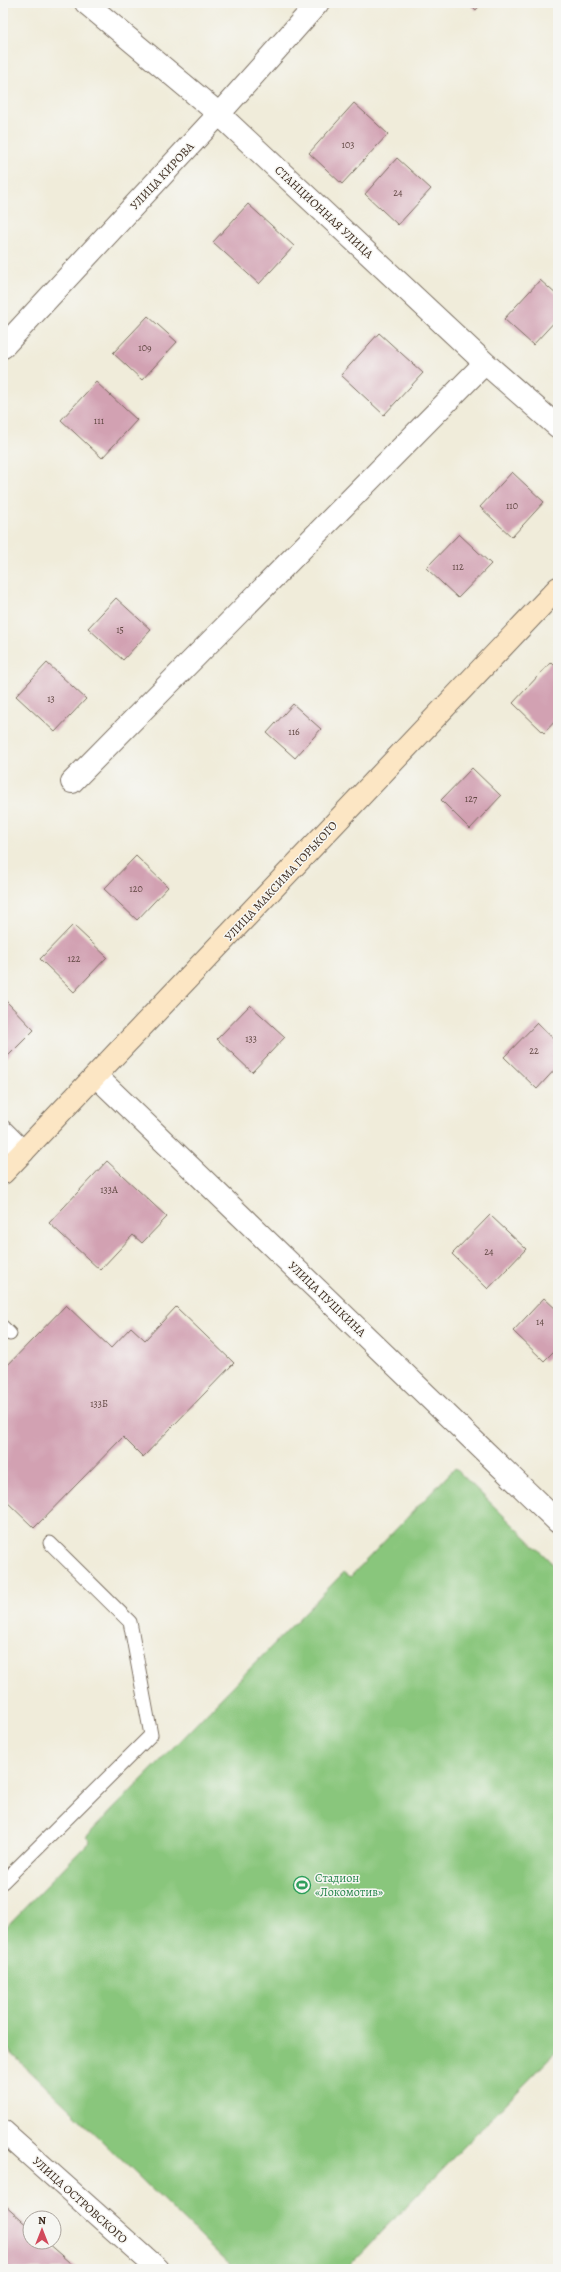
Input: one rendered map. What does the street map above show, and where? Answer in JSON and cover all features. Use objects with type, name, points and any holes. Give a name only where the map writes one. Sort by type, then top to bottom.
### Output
[{"type":"street","name":"СТАНЦИОННАЯ УЛИЦА","points":[[86,3],[219,114],[485,363],[558,427]]},
{"type":"street","name":"УЛИЦА КИРОВА","points":[[3,348],[219,114],[318,3]]},
{"type":"street","points":[[72,782],[485,363]]},
{"type":"street","name":"УЛИЦА МАКСИМА ГОРЬКОГО","points":[[3,1173],[558,588]]},
{"type":"street","name":"УЛИЦА ПУШКИНА","points":[[96,1076],[558,1522]]},
{"type":"street","points":[[3,1132],[23,1152]]},
{"type":"street","name":"УЛИЦА ОСТРОВСКОГО","points":[[3,2131],[158,2269]]},
{"type":"lane","points":[[3,1882],[151,1735],[130,1622],[50,1543]]},
{"type":"green space","name":"Стадион «Локомотив»","points":[[455,1468],[558,1569],[558,2050],[345,2269],[234,2269],[3,2045],[3,1930],[90,1841],[86,1837],[344,1572],[350,1577]]},
{"type":"building","points":[[468,3],[482,3],[476,10]]},
{"type":"building","points":[[354,103],[388,134],[342,184],[309,153]]},
{"type":"building","points":[[397,158],[431,189],[398,225],[365,194]]},
{"type":"building","points":[[248,204],[294,246],[259,284],[213,242]]},
{"type":"building","points":[[540,280],[558,296],[558,318],[533,345],[504,319]]},
{"type":"building","points":[[148,316],[177,342],[142,380],[113,353]]},
{"type":"building","points":[[379,333],[423,373],[384,415],[341,375]]},
{"type":"building","points":[[96,382],[137,420],[102,458],[61,420]]},
{"type":"building","points":[[512,472],[544,502],[512,537],[480,507]]},
{"type":"building","points":[[459,534],[491,564],[458,598],[426,568]]},
{"type":"building","points":[[116,598],[151,630],[123,660],[88,628]]},
{"type":"building","points":[[551,662],[558,669],[558,718],[544,733],[513,703]]},
{"type":"building","points":[[47,663],[86,699],[55,732],[16,696]]},
{"type":"building","points":[[293,704],[321,729],[295,758],[267,733]]},
{"type":"building","points":[[472,768],[501,796],[470,829],[441,800]]},
{"type":"building","points":[[136,856],[168,887],[137,920],[104,889]]},
{"type":"building","points":[[73,925],[107,957],[74,992],[40,959]]},
{"type":"building","points":[[6,1001],[34,1030],[3,1061],[3,1004]]},
{"type":"building","points":[[250,1005],[285,1037],[252,1072],[217,1039]]},
{"type":"building","points":[[537,1023],[558,1043],[558,1066],[537,1089],[504,1057]]},
{"type":"building","points":[[107,1161],[167,1217],[142,1243],[133,1235],[100,1270],[49,1223]]},
{"type":"building","points":[[490,1215],[526,1249],[488,1289],[452,1254]]},
{"type":"building","points":[[544,1298],[558,1311],[558,1347],[544,1361],[513,1331]]},
{"type":"building","points":[[66,1305],[111,1348],[131,1327],[145,1340],[176,1307],[234,1363],[143,1457],[123,1437],[34,1528],[3,1498],[3,1370]]},
{"type":"building","points":[[3,2204],[22,2221],[22,2250],[55,2250],[77,2269],[3,2269]]},
{"type":"place","name":"Стадион «Локомотив»","points":[[302,1885]]}]
